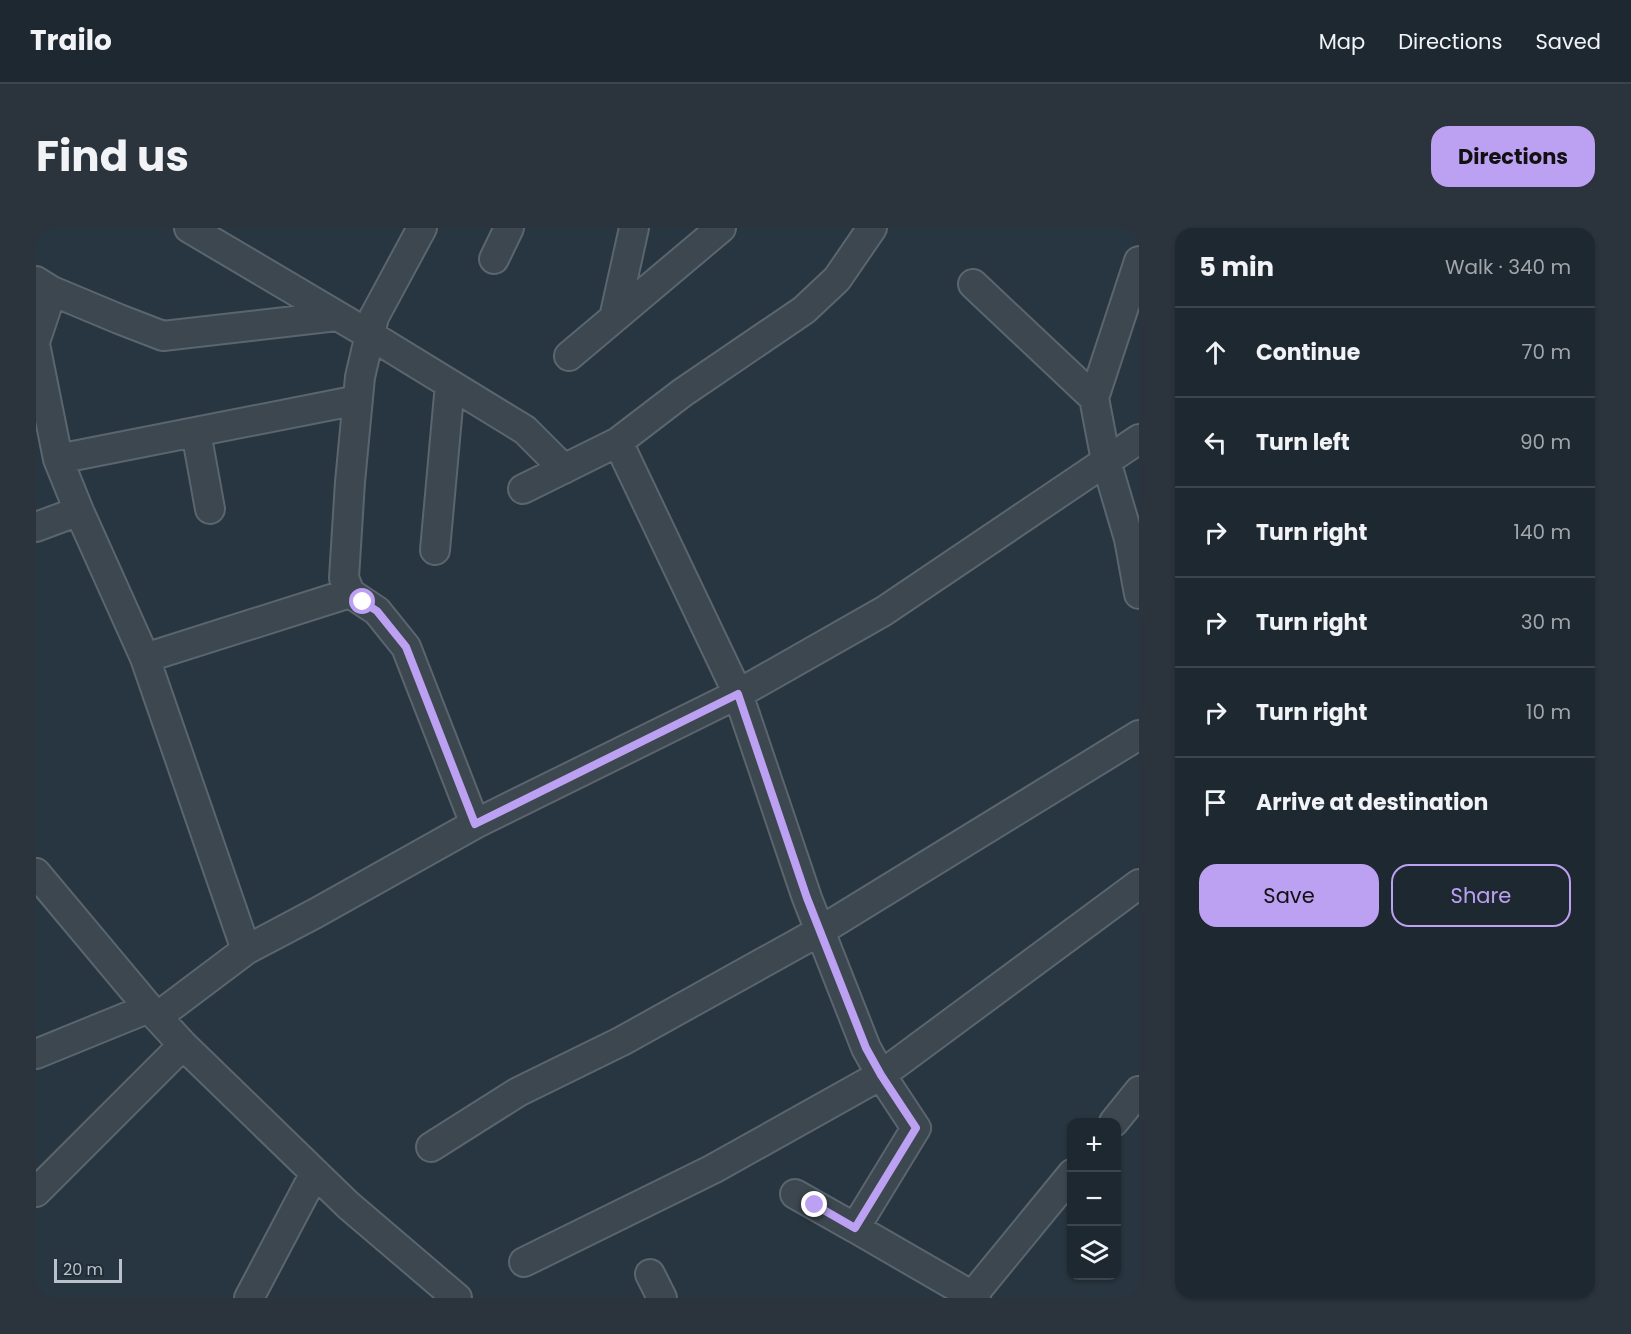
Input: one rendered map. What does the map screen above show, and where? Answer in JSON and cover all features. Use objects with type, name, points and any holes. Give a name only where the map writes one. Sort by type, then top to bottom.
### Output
[{"type":"street","points":[[189,228],[525,429],[564,469]]},
{"type":"street","points":[[422,228],[374,317],[360,378],[344,578],[350,593],[377,611],[406,647],[475,824]]},
{"type":"street","points":[[494,259],[509,228]]},
{"type":"street","points":[[614,318],[634,228]]},
{"type":"street","points":[[569,356],[721,228]]},
{"type":"street","points":[[523,489],[618,442],[682,393],[804,310],[837,279],[872,228]]},
{"type":"street","points":[[1139,261],[1094,398],[1106,461],[1129,539],[1139,594]]},
{"type":"street","points":[[973,284],[1094,398]]},
{"type":"street","points":[[36,339],[44,286],[119,320],[163,336],[337,316]]},
{"type":"street","points":[[36,349],[58,459],[79,512],[145,658],[246,950]]},
{"type":"street","points":[[435,549],[450,384]]},
{"type":"street","points":[[58,459],[358,400]]},
{"type":"street","points":[[196,432],[210,508]]},
{"type":"street","points":[[36,1054],[153,1012],[246,950],[475,824],[738,694],[884,611],[1139,439]]},
{"type":"street","points":[[618,442],[738,694],[807,898],[866,1048],[916,1128],[855,1228]]},
{"type":"street","points":[[36,527],[79,512]]},
{"type":"street","points":[[145,658],[350,593]]},
{"type":"street","points":[[431,1147],[518,1092],[622,1041],[820,931],[1139,735]]},
{"type":"street","points":[[36,873],[153,1012],[183,1044],[348,1205],[457,1298]]},
{"type":"street","points":[[524,1262],[713,1169],[881,1075],[1139,884]]},
{"type":"street","points":[[36,1192],[183,1044]]},
{"type":"street","points":[[1117,1118],[1139,1091]]},
{"type":"street","points":[[249,1298],[315,1173]]},
{"type":"street","points":[[795,1194],[974,1297],[1067,1179]]},
{"type":"route","points":[[363,602],[377,611],[406,647],[475,824],[738,694],[807,898],[866,1048],[916,1128],[855,1228],[815,1205]]}]
